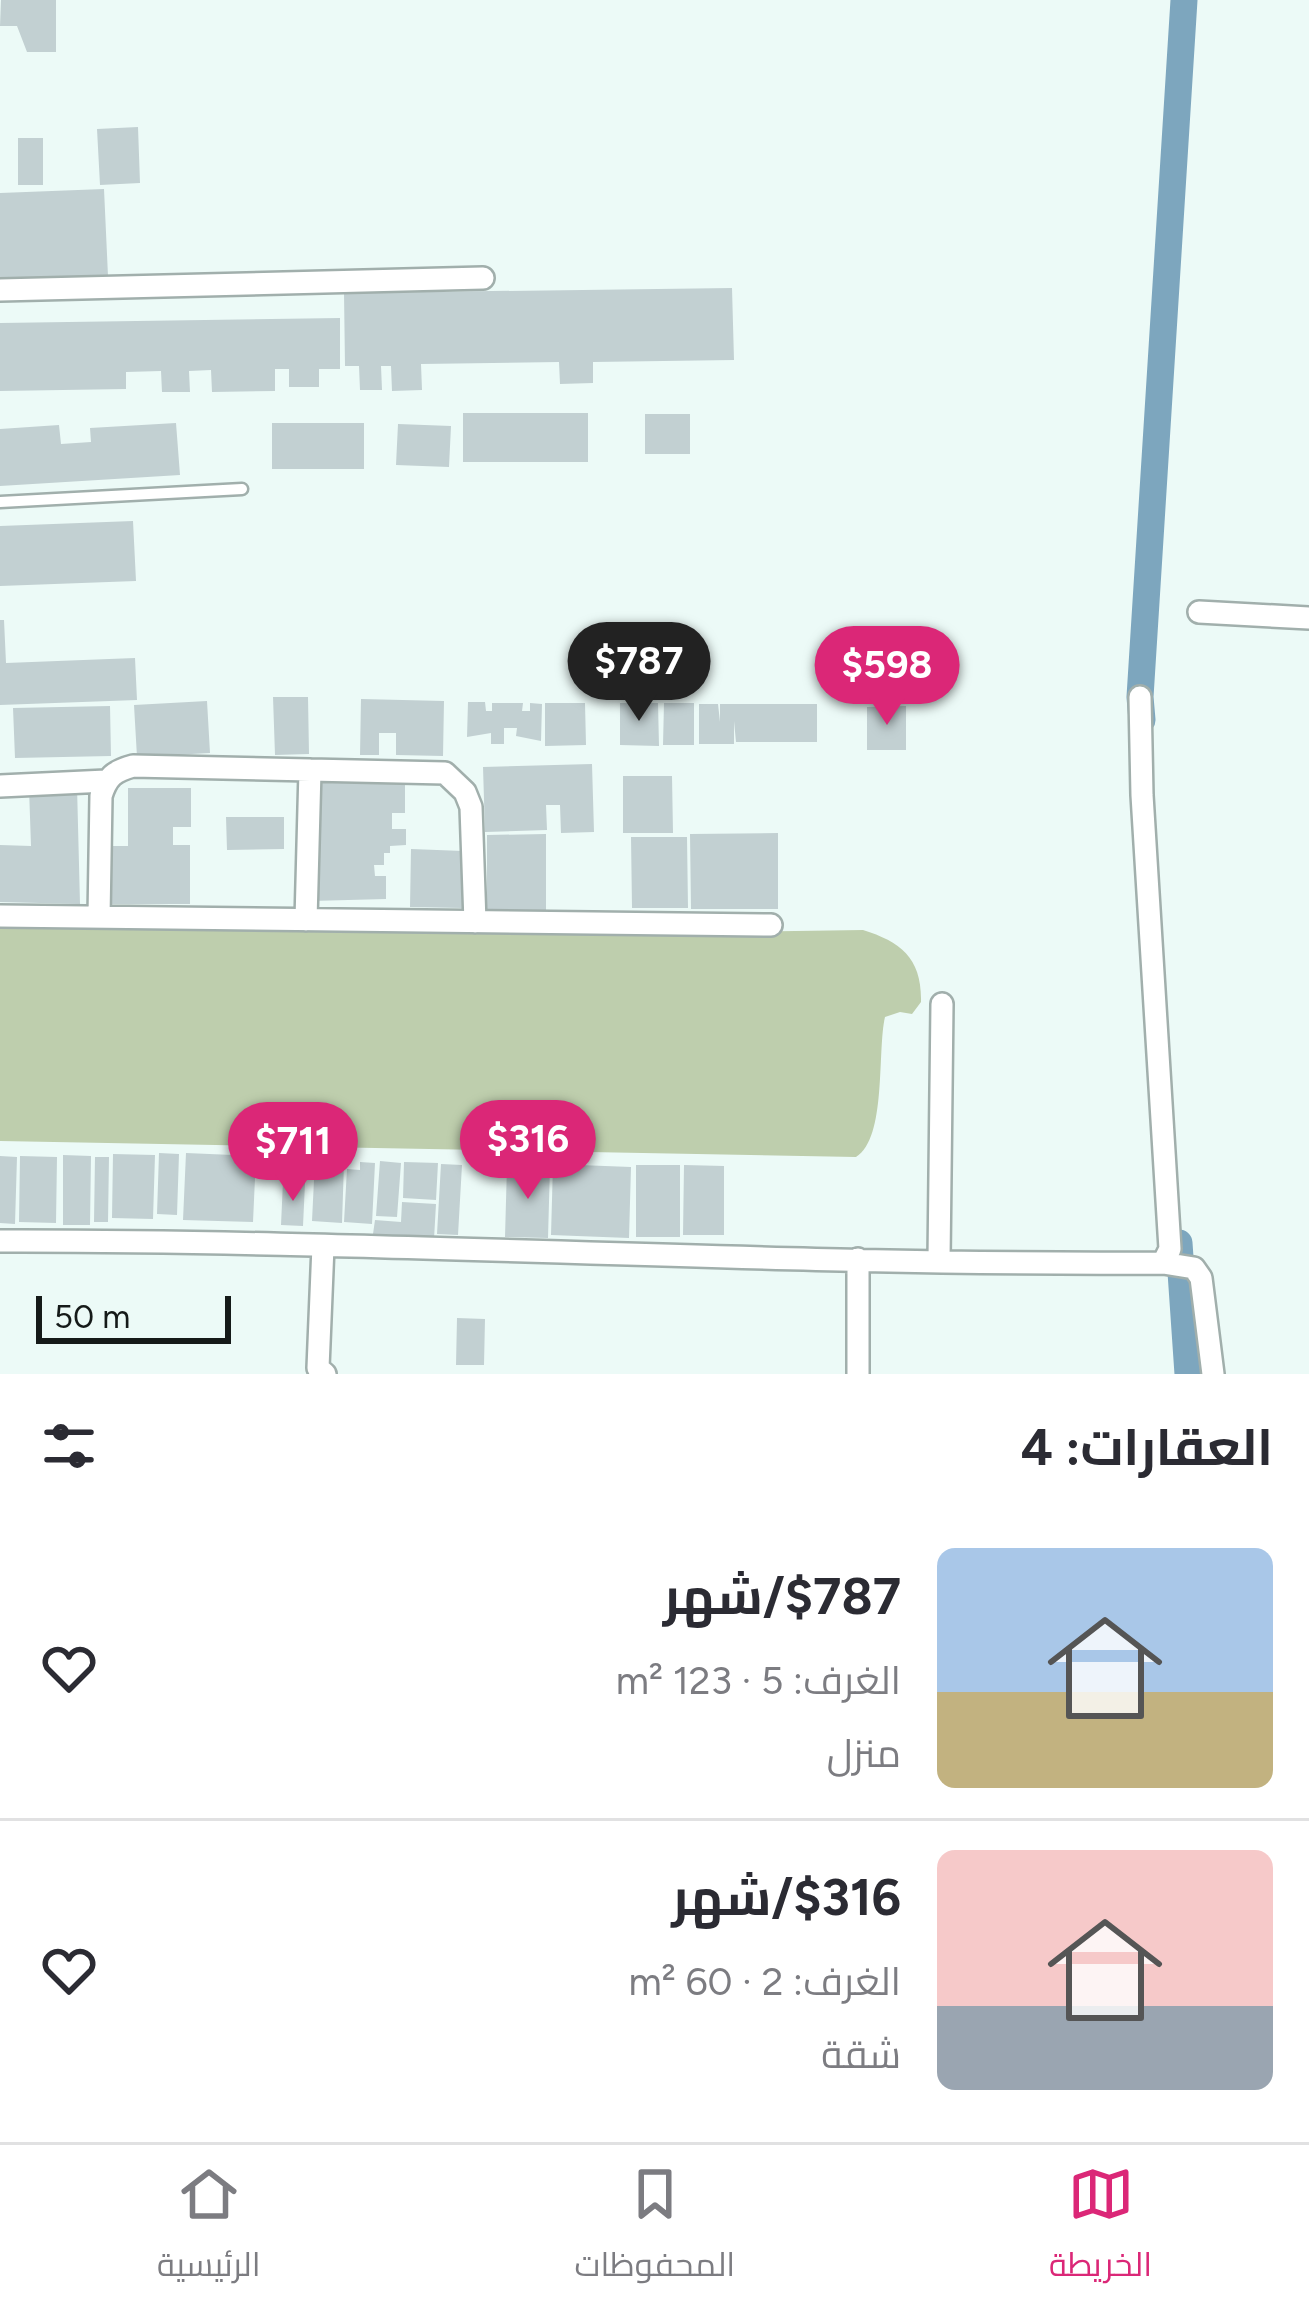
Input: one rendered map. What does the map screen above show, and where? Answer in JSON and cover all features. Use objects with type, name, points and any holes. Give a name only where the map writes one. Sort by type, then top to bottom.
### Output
[{"type":"street","points":[[0,290],[483,278]]},
{"type":"street","points":[[1199,613],[1309,618]]},
{"type":"street","points":[[1140,697],[1170,1249],[1176,1265]]},
{"type":"street","points":[[99,917],[101,796],[116,771],[133,766],[445,773],[455,779],[471,807],[475,922]]},
{"type":"street","points":[[306,920],[310,770]]},
{"type":"street","points":[[0,786],[106,781]]},
{"type":"street","points":[[0,916],[772,925]]},
{"type":"street","points":[[939,1260],[942,1004]]},
{"type":"street","points":[[0,1241],[184,1241],[1176,1265],[1201,1278],[1213,1374]]},
{"type":"street","points":[[322,1246],[318,1368],[326,1374]]},
{"type":"street","points":[[858,1259],[858,1374]]},
{"type":"lane","points":[[0,502],[242,489]]},
{"type":"green space","points":[[0,927],[573,934],[863,930],[907,954],[918,974],[921,1002],[912,1014],[885,1017],[877,1113],[866,1147],[856,1157],[0,1141]]},
{"type":"building","points":[[1,0],[56,0],[56,52],[27,52],[17,26],[0,26]]},
{"type":"building","points":[[138,127],[140,183],[100,185],[97,129]]},
{"type":"building","points":[[18,138],[43,138],[43,185],[18,185]]},
{"type":"building","points":[[104,189],[108,276],[0,281],[0,193]]},
{"type":"building","points":[[732,288],[734,360],[593,362],[593,383],[560,384],[559,362],[421,364],[422,390],[392,391],[391,366],[381,366],[382,390],[360,390],[359,366],[345,366],[344,293]]},
{"type":"building","points":[[340,318],[340,369],[319,369],[319,387],[289,387],[289,369],[275,369],[275,391],[212,392],[211,370],[189,371],[190,392],[162,392],[161,371],[126,372],[126,389],[0,391],[0,323]]},
{"type":"building","points":[[463,413],[588,413],[588,462],[463,462]]},
{"type":"building","points":[[645,414],[690,414],[690,454],[645,454]]},
{"type":"building","points":[[176,423],[180,475],[0,486],[0,429],[59,425],[61,444],[91,442],[90,428]]},
{"type":"building","points":[[272,423],[364,423],[364,469],[272,469]]},
{"type":"building","points":[[398,424],[451,426],[449,467],[396,465]]},
{"type":"building","points":[[133,521],[136,581],[0,586],[0,526]]},
{"type":"building","points":[[0,620],[4,620],[6,663],[135,658],[137,700],[0,705]]},
{"type":"building","points":[[273,697],[308,697],[309,754],[275,755]]},
{"type":"building","points":[[361,699],[444,701],[443,756],[396,755],[396,733],[379,733],[379,755],[360,755]]},
{"type":"building","points":[[207,701],[210,753],[137,757],[134,705]]},
{"type":"building","points":[[468,702],[485,702],[486,711],[492,711],[492,703],[523,703],[522,711],[530,711],[530,703],[542,704],[541,741],[516,736],[517,728],[504,728],[504,744],[491,744],[491,733],[467,737]]},
{"type":"building","points":[[545,703],[585,703],[586,745],[545,746]]},
{"type":"building","points":[[620,703],[658,703],[659,746],[620,745]]},
{"type":"building","points":[[664,703],[694,703],[694,745],[663,745]]},
{"type":"building","points":[[699,704],[718,704],[720,722],[720,704],[817,704],[817,742],[736,742],[734,721],[734,744],[699,744]]},
{"type":"building","points":[[110,706],[111,756],[15,758],[13,708]]},
{"type":"building","points":[[906,706],[906,750],[867,750],[867,707]]},
{"type":"building","points":[[592,764],[594,832],[561,833],[560,805],[546,805],[547,830],[485,832],[483,767]]},
{"type":"building","points":[[313,775],[405,780],[405,813],[392,813],[392,829],[406,829],[406,845],[390,846],[390,853],[384,853],[384,865],[374,865],[375,876],[386,876],[386,899],[311,901]]},
{"type":"building","points":[[623,776],[672,776],[673,833],[623,833]]},
{"type":"building","points":[[77,786],[80,904],[0,902],[0,845],[31,846],[29,788]]},
{"type":"building","points":[[128,788],[191,788],[191,827],[173,827],[173,845],[190,845],[190,904],[107,904],[108,846],[128,846]]},
{"type":"building","points":[[226,817],[284,817],[284,849],[227,850]]},
{"type":"building","points":[[778,833],[778,909],[691,909],[690,834]]},
{"type":"building","points":[[546,834],[546,911],[487,911],[487,835]]},
{"type":"building","points":[[631,837],[687,837],[688,908],[632,908]]},
{"type":"building","points":[[411,849],[463,851],[462,908],[410,907]]},
{"type":"building","points":[[159,1153],[179,1154],[177,1215],[157,1214]]},
{"type":"building","points":[[186,1153],[256,1156],[253,1222],[183,1220]]},
{"type":"building","points":[[113,1154],[155,1155],[153,1219],[112,1218]]},
{"type":"building","points":[[63,1155],[91,1156],[90,1225],[63,1225]]},
{"type":"building","points":[[0,1156],[17,1157],[15,1224],[0,1223]]},
{"type":"building","points":[[20,1156],[57,1157],[56,1223],[19,1222]]},
{"type":"building","points":[[95,1157],[109,1157],[108,1222],[94,1222]]},
{"type":"building","points":[[284,1160],[318,1161],[318,1168],[329,1168],[329,1162],[344,1163],[342,1223],[312,1221],[314,1180],[284,1178]]},
{"type":"building","points":[[380,1161],[401,1163],[397,1217],[376,1216]]},
{"type":"building","points":[[360,1162],[375,1163],[372,1224],[344,1222],[347,1169],[360,1170]]},
{"type":"building","points":[[404,1162],[438,1163],[436,1200],[403,1198]]},
{"type":"building","points":[[441,1164],[462,1165],[458,1235],[437,1234]]},
{"type":"building","points":[[553,1164],[631,1167],[629,1238],[551,1235]]},
{"type":"building","points":[[507,1165],[550,1166],[548,1238],[505,1237]]},
{"type":"building","points":[[636,1165],[680,1165],[680,1237],[636,1237]]},
{"type":"building","points":[[684,1165],[724,1166],[724,1235],[683,1235]]},
{"type":"building","points":[[283,1181],[305,1183],[303,1226],[281,1225]]},
{"type":"building","points":[[402,1202],[436,1204],[434,1239],[373,1234],[375,1220],[401,1222]]},
{"type":"building","points":[[457,1318],[485,1319],[484,1365],[456,1365]]},
{"type":"waterway","points":[[1142,720],[1184,0]]},
{"type":"waterway","points":[[1179,1243],[1188,1374]]}]
